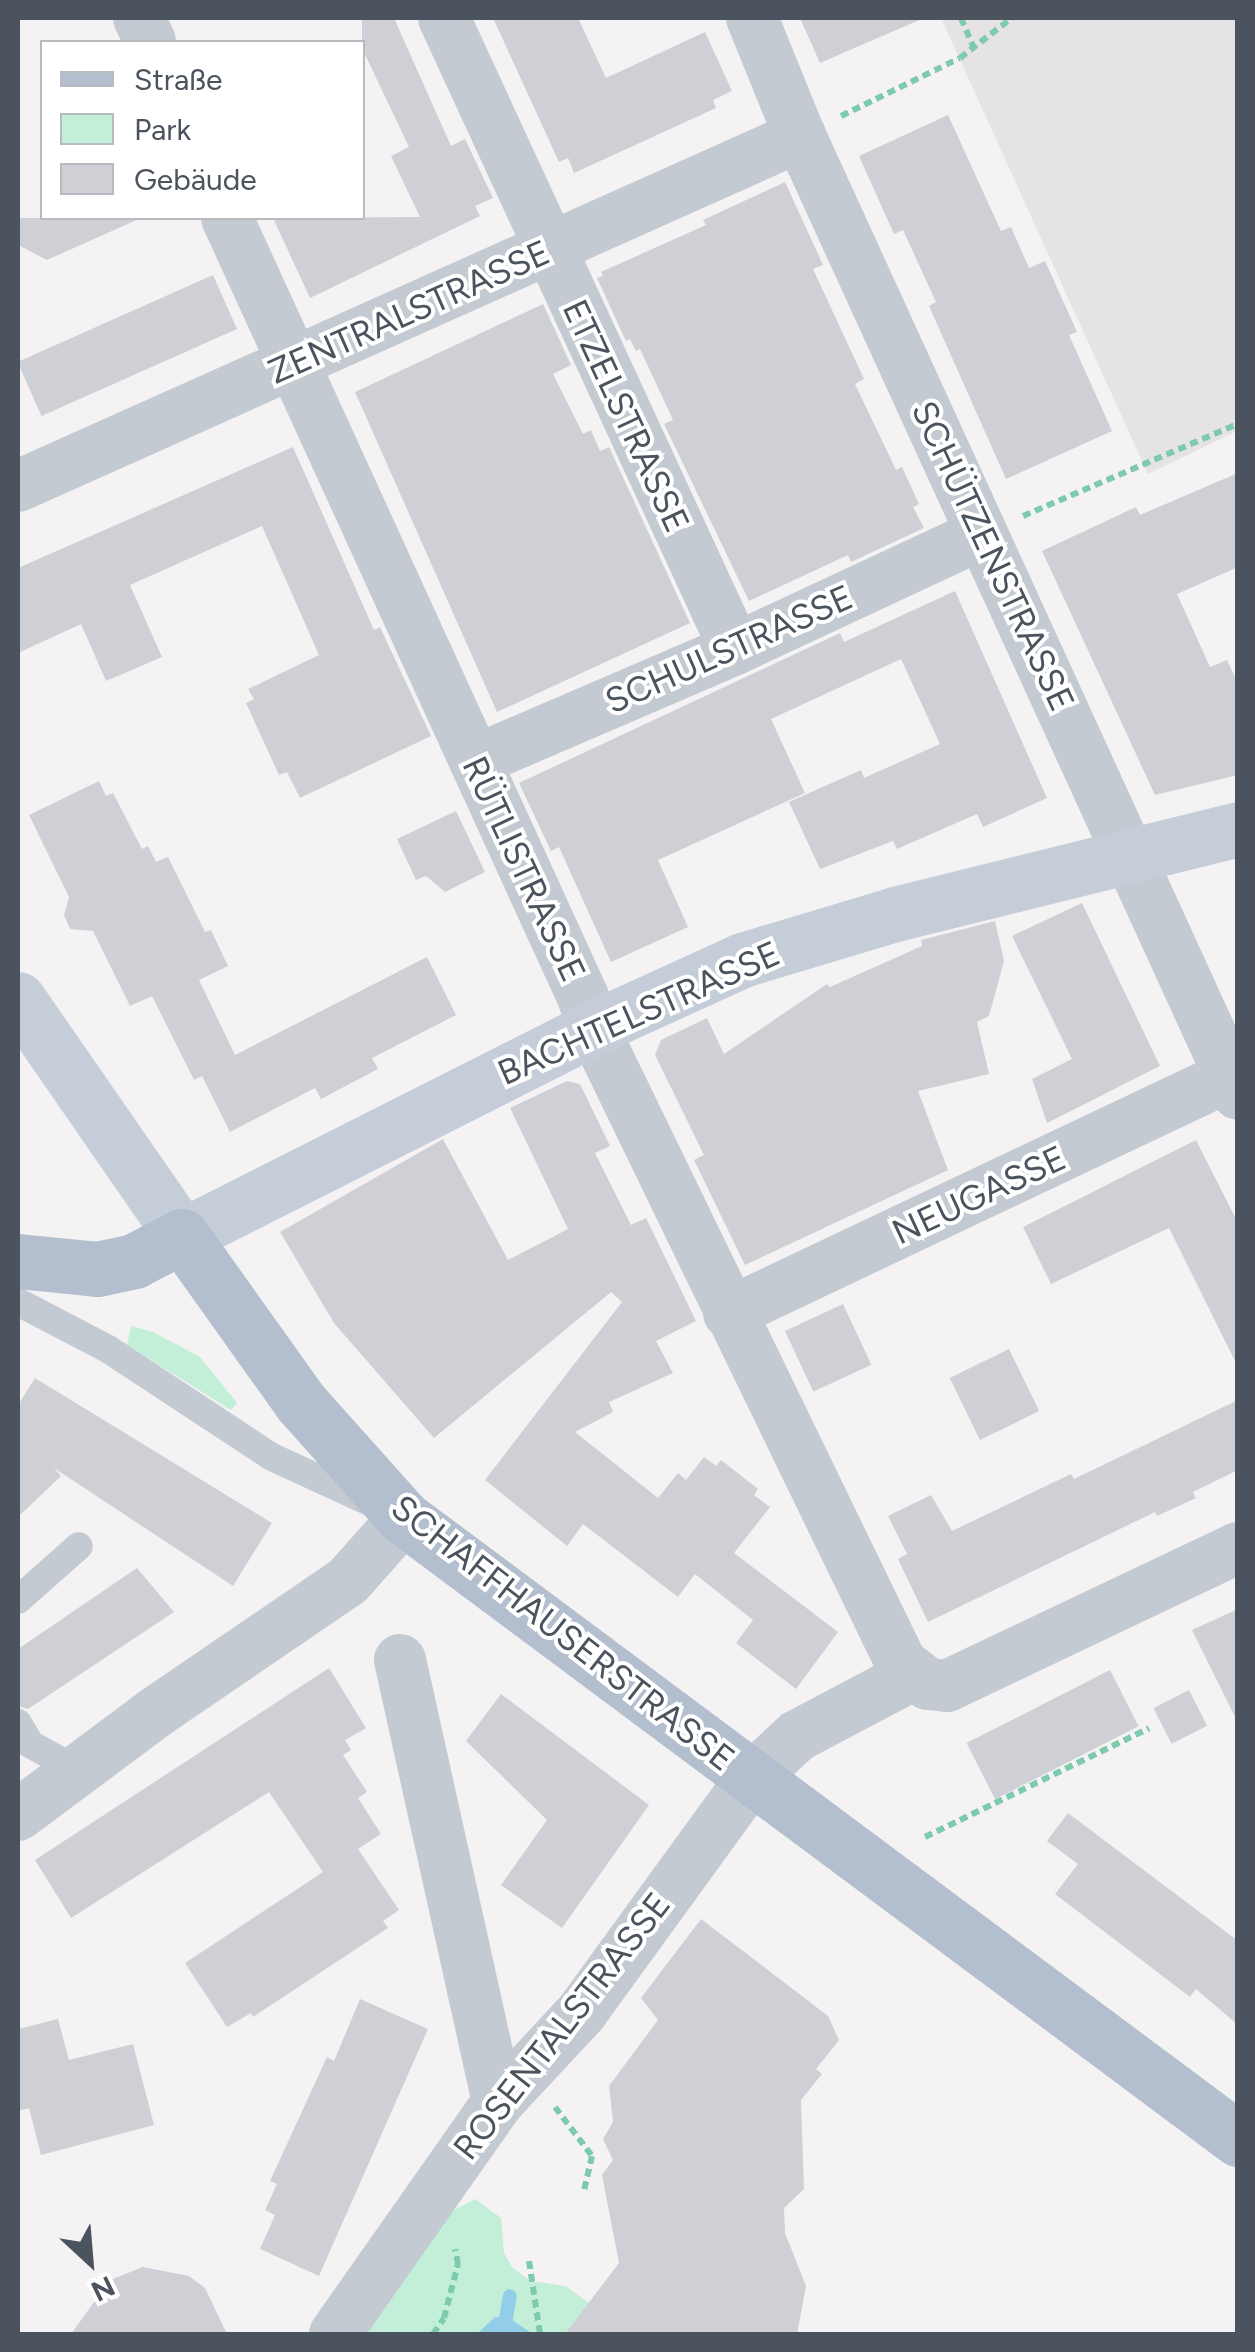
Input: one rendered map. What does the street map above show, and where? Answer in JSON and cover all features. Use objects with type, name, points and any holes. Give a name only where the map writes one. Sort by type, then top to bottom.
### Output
[{"type":"main road","points":[[18,1261],[96,1269],[134,1261],[182,1236]]},
{"type":"main road","name":"SCHAFFHAUSERSTRASSE","points":[[182,1236],[302,1404],[404,1518],[1238,2138]]},
{"type":"street","name":"ETZELSTRASSE","points":[[444,18],[735,649]]},
{"type":"street","name":"SCHÜTZENSTRASSE","points":[[752,18],[800,136],[1233,1085]]},
{"type":"street","name":"ZENTRALSTRASSE","points":[[18,486],[800,136]]},
{"type":"street","name":"RÜTLISTRASSE","points":[[228,220],[593,1028],[894,1652],[912,1675]]},
{"type":"street","name":"SCHULSTRASSE","points":[[475,761],[735,649],[982,534]]},
{"type":"street","name":"BACHTELSTRASSE","points":[[182,1236],[593,1028],[742,960],[1126,854],[1238,829]]},
{"type":"street","name":"SCHAFFHAUSERSTRASSE","points":[[18,1000],[182,1236]]},
{"type":"street","name":"NEUGASSE","points":[[729,1313],[1233,1085]]},
{"type":"street","points":[[18,1815],[156,1712],[348,1581],[404,1518]]},
{"type":"street","points":[[912,1675],[946,1686],[977,1675],[1238,1548]]},
{"type":"street","points":[[400,1660],[498,2102]]},
{"type":"street","name":"ROSENTALSTRASSE","points":[[335,2334],[498,2102],[581,2013],[751,1779],[797,1736],[912,1675]]},
{"type":"lane","points":[[18,1302],[108,1349],[272,1457],[404,1518]]},
{"type":"lane","points":[[18,1600],[79,1546]]},
{"type":"lane","points":[[18,1723],[30,1744],[79,1771]]},
{"type":"path","points":[[961,18],[973,46]]},
{"type":"path","points":[[800,136],[960,58],[1012,18]]},
{"type":"path","points":[[982,534],[1237,424]]},
{"type":"path","points":[[926,1838],[1150,1728]]},
{"type":"path","points":[[552,2103],[592,2156],[583,2194]]},
{"type":"path","points":[[530,2261],[540,2334]]},
{"type":"shaded area","points":[[941,18],[1237,18],[1237,431],[1148,474]]},
{"type":"green space","points":[[131,1326],[153,1332],[200,1357],[237,1403],[231,1410],[127,1345]]},
{"type":"green space","points":[[475,2199],[501,2218],[504,2253],[512,2267],[530,2281],[566,2286],[589,2303],[571,2326],[581,2334],[359,2334],[442,2216]]},
{"type":"water","points":[[495,2317],[509,2318],[533,2334],[477,2334]]},
{"type":"building","points":[[362,18],[394,18],[451,146],[465,139],[493,198],[475,206],[480,216],[310,298],[274,220],[420,217],[391,156],[409,147],[365,54]]},
{"type":"building","points":[[493,18],[578,18],[606,78],[705,32],[732,91],[713,100],[716,108],[574,173],[568,158],[559,162]]},
{"type":"building","points":[[800,18],[924,18],[820,63]]},
{"type":"building","points":[[948,115],[1001,231],[1011,227],[1029,268],[1045,261],[1077,332],[1069,335],[1112,431],[1006,479],[929,306],[936,302],[903,230],[894,234],[859,156]]},
{"type":"building","points":[[785,182],[823,265],[813,269],[864,379],[855,384],[896,470],[902,467],[919,504],[913,507],[924,528],[851,562],[848,555],[749,601],[664,424],[673,420],[640,349],[636,351],[630,339],[626,341],[597,278],[603,276],[601,272],[706,225],[703,220]]},
{"type":"building","points":[[18,218],[137,220],[47,260],[18,245]]},
{"type":"building","points":[[213,275],[237,329],[41,416],[18,362]]},
{"type":"building","points":[[543,304],[571,365],[553,374],[583,434],[591,430],[600,451],[609,447],[690,623],[497,712],[355,392]]},
{"type":"building","points":[[293,447],[374,630],[380,627],[431,736],[300,798],[287,772],[279,775],[246,703],[254,699],[248,689],[319,655],[262,526],[130,585],[162,657],[106,681],[81,624],[18,653],[18,568]]},
{"type":"building","points":[[1238,473],[1238,567],[1177,594],[1210,667],[1227,660],[1238,684],[1238,775],[1155,795],[1042,551],[1136,507],[1140,515]]},
{"type":"building","points":[[955,591],[1047,798],[983,827],[977,814],[897,849],[893,841],[820,869],[789,802],[861,770],[864,778],[940,744],[901,659],[771,719],[805,793],[658,860],[688,927],[611,962],[559,847],[551,851],[519,783],[840,633],[844,642]]},
{"type":"building","points":[[99,781],[106,796],[113,793],[142,849],[148,846],[156,862],[168,857],[205,932],[211,930],[228,966],[199,980],[235,1055],[427,957],[456,1015],[372,1058],[378,1069],[321,1099],[315,1088],[230,1132],[202,1076],[194,1080],[152,996],[130,1006],[93,931],[70,929],[64,915],[69,897],[29,815]]},
{"type":"building","points":[[456,811],[485,872],[445,892],[426,876],[416,880],[397,839]]},
{"type":"building","points":[[1082,903],[1160,1066],[1047,1123],[1032,1079],[1072,1059],[1012,936]]},
{"type":"building","points":[[995,921],[1004,961],[989,1016],[977,1022],[989,1074],[918,1091],[948,1170],[745,1265],[694,1160],[704,1155],[655,1055],[661,1040],[707,1018],[724,1054],[827,984],[830,987],[922,946],[921,940]]},
{"type":"building","points":[[567,1081],[580,1084],[610,1146],[595,1153],[631,1225],[646,1218],[696,1321],[656,1341],[673,1373],[609,1402],[613,1412],[575,1432],[658,1498],[678,1473],[686,1480],[704,1457],[716,1466],[721,1460],[758,1489],[754,1495],[770,1507],[734,1553],[838,1632],[796,1689],[736,1643],[753,1620],[695,1574],[678,1597],[583,1524],[567,1546],[485,1480],[622,1302],[611,1292],[434,1438],[334,1323],[280,1232],[443,1139],[508,1260],[568,1229],[510,1108]]},
{"type":"building","points":[[1196,1140],[1238,1223],[1238,1367],[1169,1228],[1051,1284],[1023,1227]]},
{"type":"building","points":[[843,1304],[871,1365],[813,1392],[785,1331]]},
{"type":"building","points":[[1009,1349],[1039,1411],[980,1440],[950,1378]]},
{"type":"building","points":[[35,1378],[272,1523],[233,1586],[54,1468],[61,1476],[18,1517],[18,1405]]},
{"type":"building","points":[[1238,1400],[1238,1470],[1193,1492],[1196,1498],[1157,1516],[1155,1512],[928,1622],[898,1559],[907,1554],[888,1516],[931,1495],[952,1531],[1071,1474],[1074,1479]]},
{"type":"building","points":[[137,1568],[174,1612],[28,1709],[18,1706],[18,1649]]},
{"type":"building","points":[[1238,1609],[1238,1723],[1192,1630]]},
{"type":"building","points":[[329,1668],[366,1728],[345,1740],[351,1750],[343,1755],[367,1792],[358,1798],[381,1834],[358,1849],[399,1910],[383,1921],[388,1928],[253,2017],[251,2013],[227,2027],[185,1963],[323,1872],[269,1792],[71,1918],[35,1860]]},
{"type":"building","points":[[1110,1670],[1139,1726],[995,1799],[967,1743]]},
{"type":"building","points":[[1189,1690],[1207,1726],[1172,1744],[1153,1708]]},
{"type":"building","points":[[501,1694],[649,1805],[562,1928],[501,1885],[547,1820],[466,1741]]},
{"type":"building","points":[[1068,1813],[1238,1941],[1238,2025],[1196,1989],[1190,1997],[1055,1894],[1078,1864],[1047,1841]]},
{"type":"building","points":[[701,1919],[828,2016],[839,2040],[816,2069],[822,2074],[801,2100],[804,2189],[784,2208],[785,2233],[806,2286],[797,2334],[565,2334],[619,2263],[602,2175],[613,2160],[603,2139],[613,2122],[609,2086],[658,2020],[641,1998]]},
{"type":"building","points":[[360,1999],[428,2029],[319,2276],[260,2249],[275,2215],[265,2210],[277,2184],[270,2181],[327,2057],[334,2061]]},
{"type":"building","points":[[58,2019],[69,2060],[133,2044],[154,2125],[41,2155],[29,2108],[18,2111],[18,2029]]},
{"type":"building","points":[[143,2267],[189,2276],[205,2288],[227,2334],[71,2334],[110,2280]]},
{"type":"waterway","points":[[506,2318],[510,2296]]}]
